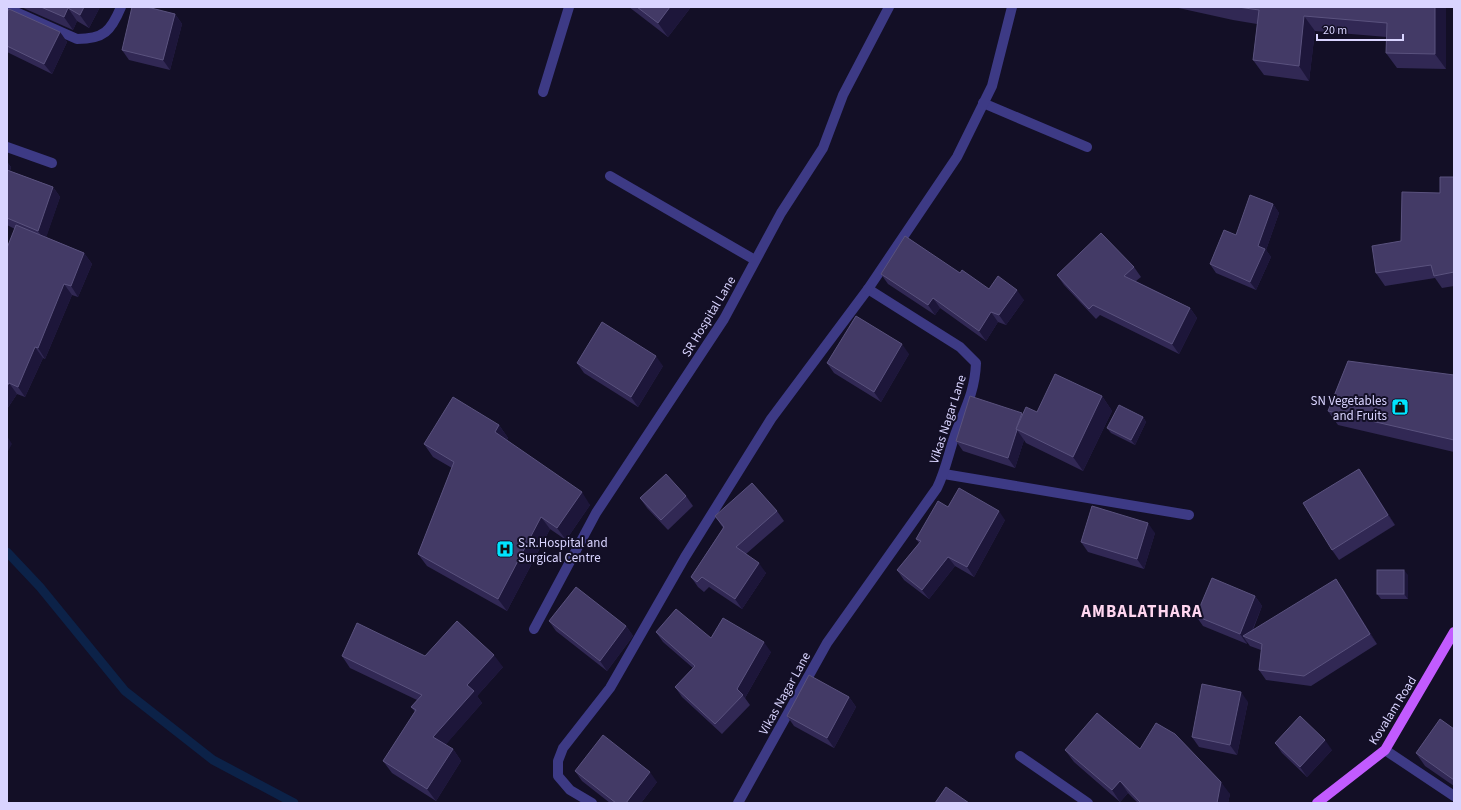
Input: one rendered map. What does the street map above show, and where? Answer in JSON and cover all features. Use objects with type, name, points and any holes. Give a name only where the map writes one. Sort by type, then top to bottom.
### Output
[{"type":"main road","name":"Kovalam Road","points":[[1317,803],[1385,750],[1454,632]]},
{"type":"street","points":[[7,8],[78,39],[90,39],[105,34],[114,23],[121,7]]},
{"type":"street","points":[[543,92],[570,7]]},
{"type":"street","name":"SR Hospital Lane","points":[[534,629],[596,513],[724,319],[781,213],[823,148],[844,95],[888,7]]},
{"type":"street","points":[[592,803],[570,790],[558,776],[558,761],[563,748],[610,688],[685,557],[771,419],[868,289],[957,157],[992,86],[1012,7]]},
{"type":"street","points":[[983,103],[1087,147]]},
{"type":"street","points":[[7,147],[52,163]]},
{"type":"street","points":[[610,176],[756,260]]},
{"type":"street","name":"Vikas Nagar Lane","points":[[738,803],[826,643],[937,488],[944,474],[956,433],[969,400],[975,379],[976,363],[960,347],[868,289]]},
{"type":"street","points":[[944,474],[1189,515]]},
{"type":"street","points":[[1385,750],[1454,796]]},
{"type":"street","points":[[1020,756],[1088,803]]},
{"type":"building","points":[[41,7],[84,7],[80,15],[68,8],[64,17]]},
{"type":"building","points":[[132,7],[147,7],[175,14],[163,60],[122,50]]},
{"type":"building","points":[[637,7],[670,7],[658,23]]},
{"type":"building","points":[[1238,7],[1435,7],[1435,54],[1386,53],[1387,23],[1304,16],[1299,66],[1253,60],[1259,10]]},
{"type":"building","points":[[9,9],[60,32],[44,64],[7,46],[7,12]]},
{"type":"building","points":[[7,170],[53,187],[38,231],[7,218]]},
{"type":"building","points":[[1440,177],[1454,177],[1454,272],[1434,276],[1431,265],[1376,273],[1372,246],[1401,241],[1402,192],[1440,193]]},
{"type":"building","points":[[1250,195],[1273,204],[1258,246],[1265,249],[1250,282],[1210,264],[1224,230],[1236,235]]},
{"type":"building","points":[[16,225],[84,253],[71,286],[64,284],[38,348],[35,347],[18,387],[9,383],[7,386],[7,248]]},
{"type":"building","points":[[1101,233],[1134,267],[1124,276],[1190,308],[1172,344],[1093,305],[1089,309],[1057,275]]},
{"type":"building","points":[[905,236],[960,273],[962,270],[989,289],[998,276],[1017,290],[999,315],[991,312],[979,331],[933,298],[928,305],[881,274]]},
{"type":"building","points":[[856,316],[902,344],[874,392],[827,363]]},
{"type":"building","points":[[602,322],[656,356],[631,397],[577,363]]},
{"type":"building","name":"SN Vegetables and Fruits","points":[[1348,361],[1454,375],[1454,440],[1328,411]]},
{"type":"building","points":[[1055,374],[1102,396],[1073,457],[1016,429],[1026,407],[1037,412]]},
{"type":"building","points":[[970,396],[1022,413],[1008,458],[956,441]]},
{"type":"building","points":[[453,397],[499,425],[495,432],[582,492],[557,528],[541,517],[498,599],[418,554],[454,462],[424,444]]},
{"type":"building","points":[[1119,405],[1143,417],[1131,440],[1107,428]]},
{"type":"building","points":[[1359,469],[1388,515],[1332,550],[1303,503]]},
{"type":"building","points":[[666,474],[686,496],[661,520],[640,498]]},
{"type":"building","points":[[752,483],[777,511],[736,547],[759,563],[735,599],[702,577],[697,582],[691,577],[724,527],[715,516]]},
{"type":"building","points":[[959,488],[999,511],[967,567],[948,557],[922,590],[897,570],[921,541],[916,539],[938,501],[948,507]]},
{"type":"building","points":[[1092,506],[1148,523],[1137,559],[1081,542]]},
{"type":"building","points":[[1377,570],[1404,570],[1404,594],[1377,594]]},
{"type":"building","points":[[1212,578],[1255,596],[1240,634],[1196,616]]},
{"type":"building","points":[[1336,579],[1370,634],[1304,676],[1259,670],[1262,644],[1243,636]]},
{"type":"building","points":[[576,587],[626,626],[600,661],[549,621]]},
{"type":"building","points":[[676,609],[711,638],[723,618],[764,642],[737,689],[743,695],[715,724],[675,687],[695,666],[656,632]]},
{"type":"building","points":[[457,621],[494,655],[467,685],[474,691],[433,737],[453,749],[427,789],[383,761],[416,710],[411,707],[422,695],[342,656],[357,623],[425,656]]},
{"type":"building","points":[[809,675],[849,697],[827,738],[787,716]]},
{"type":"building","points":[[1202,684],[1241,692],[1230,745],[1192,737]]},
{"type":"building","points":[[1097,713],[1140,749],[1156,723],[1175,734],[1221,782],[1217,803],[1141,803],[1120,781],[1112,790],[1065,750]]},
{"type":"building","points":[[1300,716],[1325,740],[1300,767],[1275,743]]},
{"type":"building","points":[[1440,719],[1454,729],[1454,780],[1416,753]]},
{"type":"building","points":[[603,735],[650,772],[626,803],[616,803],[575,771]]},
{"type":"building","points":[[946,787],[969,803],[935,803]]},
{"type":"waterway","points":[[7,552],[40,587],[125,691],[213,760],[294,803]]},
{"type":"place","name":"SN Vegetables and Fruits","points":[[1400,407]]},
{"type":"place","name":"S.R.Hospital and Surgical Centre","points":[[505,549]]},
{"type":"district","name":"AMBALATHARA","points":[[1142,611]]}]
